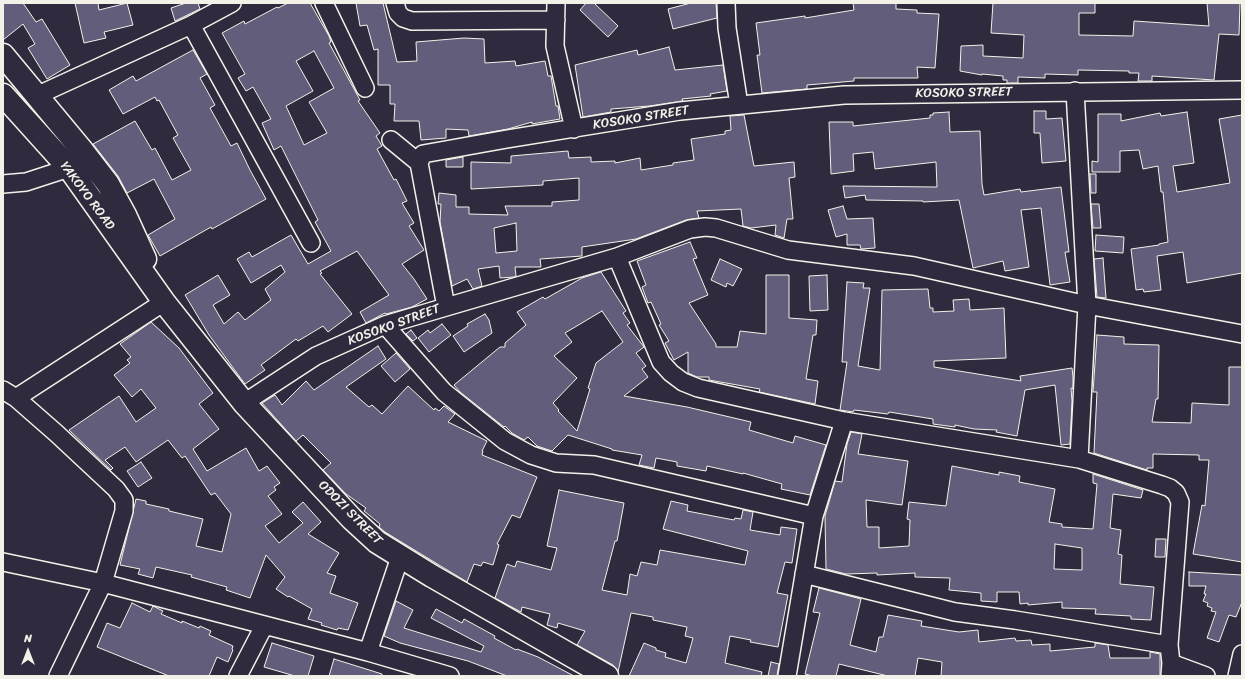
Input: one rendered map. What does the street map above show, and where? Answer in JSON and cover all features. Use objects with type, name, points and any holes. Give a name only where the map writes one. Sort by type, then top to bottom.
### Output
[{"type":"main road","points":[[3,55],[108,184],[125,215],[164,302]]},
{"type":"main road","name":"YAKOYO ROAD","points":[[3,95],[69,168],[164,302]]},
{"type":"main road","name":"ODOZI STREET","points":[[164,302],[244,403],[352,519],[376,542],[432,576],[607,676]]},
{"type":"street","points":[[36,96],[191,25],[232,3]]},
{"type":"street","points":[[324,3],[365,88]]},
{"type":"street","points":[[395,3],[398,13],[403,18],[412,21],[556,20]]},
{"type":"street","points":[[556,3],[555,46],[574,129]]},
{"type":"street","points":[[726,3],[727,28],[739,105]]},
{"type":"street","points":[[191,25],[311,243]]},
{"type":"street","name":"KOSOKO STREET","points":[[244,403],[316,356],[385,325],[446,307],[419,163],[423,154],[680,111],[844,95],[1242,90]]},
{"type":"street","points":[[1075,91],[1087,305],[1079,459]]},
{"type":"street","points":[[392,140],[419,163]]},
{"type":"street","points":[[3,184],[26,182],[69,168]]},
{"type":"street","points":[[446,307],[617,257],[690,229],[705,227],[716,228],[788,250],[914,266],[1087,305],[1242,334]]},
{"type":"street","points":[[617,257],[661,362],[671,373],[683,382],[698,388],[844,421],[1079,459],[1162,484],[1170,488],[1176,493],[1180,502],[1169,645],[1170,670],[1206,676]]},
{"type":"street","points":[[58,676],[103,583],[124,511],[124,500],[116,489],[56,433],[9,394],[164,302]]},
{"type":"street","points":[[385,325],[444,392],[505,441],[531,456],[556,463],[594,465],[814,516]]},
{"type":"street","points":[[787,676],[814,516],[844,421]]},
{"type":"street","points":[[368,652],[400,557]]},
{"type":"street","points":[[3,562],[103,583],[368,652],[407,671],[450,676]]},
{"type":"street","points":[[804,574],[955,612],[1015,620],[1169,645]]},
{"type":"street","points":[[238,676],[264,626]]},
{"type":"street","points":[[1238,676],[1242,654]]},
{"type":"building","points":[[3,3],[23,3],[36,22],[42,19],[70,65],[47,79],[28,48],[35,44],[23,24],[3,40]]},
{"type":"building","points":[[75,3],[98,3],[99,10],[127,3],[133,25],[104,32],[106,38],[84,43]]},
{"type":"building","points":[[186,3],[198,3],[200,9],[175,21],[171,8]]},
{"type":"building","points":[[288,3],[310,3],[329,36],[331,42],[329,43],[360,100],[358,101],[380,133],[376,136],[382,146],[377,149],[394,180],[396,179],[407,201],[402,203],[414,223],[409,226],[424,250],[402,264],[427,299],[412,307],[385,313],[366,323],[360,312],[389,295],[357,251],[320,271],[322,273],[320,274],[352,314],[328,332],[323,326],[298,341],[296,339],[261,365],[265,370],[245,384],[209,335],[185,295],[218,275],[230,295],[213,305],[224,324],[238,312],[245,320],[271,300],[265,289],[285,272],[281,265],[251,283],[237,259],[249,252],[252,257],[291,235],[308,264],[331,251],[315,222],[318,220],[281,146],[274,150],[262,123],[271,119],[253,87],[246,91],[238,78],[245,74],[222,33],[244,21],[245,24],[277,7],[278,8]],"holes":[[[314,51],[334,88],[309,102],[327,133],[304,145],[286,106],[313,91],[296,61]]]},
{"type":"building","points":[[356,3],[383,3],[397,62],[417,61],[416,42],[464,38],[484,39],[485,63],[515,61],[516,66],[545,61],[548,76],[551,76],[556,106],[558,106],[560,119],[532,124],[532,122],[508,129],[469,136],[468,130],[446,129],[446,138],[421,140],[419,121],[394,121],[395,104],[390,104],[390,85],[378,85],[378,49],[374,50],[367,25],[360,26]]},
{"type":"building","points":[[586,3],[594,3],[618,26],[608,37],[580,10]]},
{"type":"building","points":[[691,3],[716,3],[717,18],[673,29],[668,9]]},
{"type":"building","points":[[853,3],[896,3],[896,9],[917,10],[917,13],[939,14],[935,68],[917,67],[918,78],[854,78],[854,81],[807,85],[807,89],[762,93],[757,55],[760,55],[756,23],[805,16],[805,18],[854,10]]},
{"type":"building","points":[[993,3],[1095,3],[1095,13],[1079,13],[1079,35],[1133,36],[1134,21],[1209,26],[1207,3],[1240,3],[1239,35],[1219,34],[1214,80],[1152,76],[1152,81],[1138,81],[1139,73],[1129,73],[1129,71],[1078,70],[1078,75],[1045,74],[1045,78],[1018,77],[1018,83],[1007,83],[1007,80],[1003,80],[1003,76],[982,75],[960,71],[961,46],[983,45],[983,56],[1023,58],[1024,35],[991,33]]},
{"type":"building","points":[[669,47],[675,70],[723,65],[727,91],[710,94],[711,96],[682,99],[683,101],[649,106],[611,109],[611,112],[583,117],[575,65],[637,50],[638,55]]},
{"type":"building","points":[[193,50],[207,74],[200,78],[215,105],[210,108],[231,146],[237,143],[266,199],[212,229],[211,227],[160,256],[148,235],[175,219],[154,179],[127,193],[118,176],[93,144],[135,121],[152,150],[155,148],[172,180],[191,170],[173,138],[178,135],[159,100],[157,101],[155,97],[123,114],[109,90],[133,76],[136,81]]},
{"type":"building","points":[[1034,111],[1046,111],[1046,119],[1062,118],[1066,161],[1042,163],[1040,133],[1034,133]]},
{"type":"building","points":[[949,112],[950,132],[980,131],[982,184],[984,195],[1020,189],[1021,192],[1061,187],[1069,252],[1065,252],[1070,282],[1050,285],[1041,208],[1021,210],[1029,267],[1005,271],[1003,261],[973,268],[959,200],[923,202],[866,200],[865,195],[845,198],[843,186],[937,187],[936,162],[875,169],[873,152],[853,154],[854,171],[831,174],[829,122],[853,122],[853,126],[930,118],[930,115],[933,115],[933,113]]},
{"type":"building","points":[[1187,112],[1194,163],[1173,166],[1177,192],[1230,183],[1219,119],[1242,115],[1242,273],[1187,283],[1183,252],[1157,256],[1161,290],[1144,292],[1143,289],[1136,290],[1131,249],[1159,245],[1168,242],[1163,192],[1161,192],[1158,166],[1143,169],[1139,150],[1120,151],[1120,172],[1092,172],[1092,161],[1098,162],[1098,114],[1121,114],[1121,121],[1160,113],[1161,116]]},
{"type":"building","points":[[744,115],[754,166],[794,162],[795,177],[789,178],[793,219],[787,219],[784,238],[775,235],[776,225],[751,228],[743,226],[741,209],[697,211],[699,218],[686,220],[636,239],[582,247],[582,256],[540,259],[541,267],[515,267],[516,276],[514,277],[500,278],[499,266],[478,269],[482,286],[473,289],[467,279],[452,286],[440,222],[441,204],[438,204],[439,193],[456,195],[456,207],[469,207],[469,214],[508,215],[505,206],[552,206],[552,202],[579,200],[579,178],[543,181],[543,185],[471,189],[471,162],[511,163],[511,156],[568,151],[569,158],[591,157],[591,162],[615,161],[615,163],[640,158],[641,170],[673,165],[673,163],[694,160],[691,139],[725,134],[725,131],[731,130],[730,116]],"holes":[[[516,223],[517,251],[496,253],[494,228]]]},
{"type":"building","points":[[463,157],[463,167],[446,167],[446,160]]},
{"type":"building","points":[[1090,174],[1096,174],[1096,193],[1091,193]]},
{"type":"building","points":[[1091,204],[1099,204],[1101,228],[1093,228]]},
{"type":"building","points":[[843,206],[847,219],[873,218],[875,248],[861,249],[860,245],[847,245],[847,234],[836,237],[828,210]]},
{"type":"building","points":[[1096,235],[1124,237],[1123,253],[1095,251]]},
{"type":"building","points":[[690,242],[697,258],[693,259],[708,295],[689,303],[716,344],[716,347],[737,347],[740,331],[766,334],[766,275],[789,275],[789,318],[817,320],[816,335],[813,335],[806,379],[818,381],[815,404],[759,392],[760,389],[709,380],[709,377],[697,377],[688,373],[688,352],[674,360],[665,343],[669,341],[659,325],[661,324],[651,302],[648,303],[642,287],[646,285],[637,261]]},
{"type":"building","points":[[1103,258],[1106,298],[1097,297],[1094,259]]},
{"type":"building","points":[[720,259],[742,269],[733,286],[727,283],[726,287],[711,280]]},
{"type":"building","points":[[601,272],[626,311],[623,313],[630,323],[627,325],[644,347],[636,353],[646,366],[642,369],[648,377],[624,396],[687,407],[751,422],[749,430],[793,443],[795,436],[826,445],[810,495],[781,489],[782,484],[743,473],[707,466],[706,471],[677,466],[677,462],[656,458],[654,468],[639,465],[642,455],[612,450],[568,435],[552,451],[537,446],[528,437],[524,440],[512,433],[460,392],[454,385],[500,347],[505,347],[505,343],[526,325],[517,312],[543,297],[545,299],[582,278]],"holes":[[[602,311],[623,342],[596,363],[588,388],[590,389],[577,431],[558,411],[559,410],[553,403],[577,378],[554,356],[572,342],[565,333]]]},
{"type":"building","points":[[827,275],[828,310],[810,311],[809,276]]},
{"type":"building","points":[[847,282],[864,283],[863,288],[870,288],[858,366],[880,370],[882,290],[928,289],[930,308],[933,308],[933,312],[954,311],[953,300],[969,299],[970,310],[1004,308],[1006,358],[934,361],[934,367],[1021,381],[1020,376],[1072,368],[1073,389],[1071,388],[1072,401],[1070,444],[1061,445],[1055,385],[1025,390],[1017,436],[996,432],[997,430],[933,424],[933,419],[889,412],[888,414],[840,410],[847,362],[842,362]]},
{"type":"building","points":[[485,314],[489,320],[492,333],[464,352],[453,336],[468,326],[467,324]]},
{"type":"building","points":[[151,322],[179,348],[213,393],[199,404],[219,429],[193,449],[207,471],[246,448],[259,471],[267,466],[280,483],[274,487],[276,490],[268,496],[282,514],[265,526],[279,543],[303,523],[292,512],[303,502],[321,522],[308,534],[339,553],[327,573],[336,576],[330,593],[358,603],[348,630],[338,628],[337,630],[321,625],[322,623],[308,619],[312,609],[276,589],[285,577],[266,555],[250,598],[226,590],[227,587],[191,577],[192,575],[156,567],[153,578],[138,574],[140,569],[120,565],[136,499],[146,501],[146,504],[169,509],[169,511],[203,519],[196,546],[222,552],[231,514],[215,493],[211,495],[185,456],[182,458],[168,440],[136,462],[125,447],[105,460],[113,468],[111,470],[69,430],[119,396],[136,422],[156,408],[141,389],[132,397],[114,375],[130,363],[127,360],[131,357],[120,344]]},
{"type":"building","points":[[442,324],[451,335],[429,352],[418,338],[428,330],[430,333]]},
{"type":"building","points":[[411,330],[417,338],[413,341],[406,334]]},
{"type":"building","points":[[1097,335],[1124,337],[1124,344],[1159,345],[1158,399],[1156,399],[1152,422],[1191,423],[1192,403],[1229,405],[1229,367],[1242,367],[1242,562],[1193,554],[1202,505],[1205,506],[1209,460],[1199,460],[1199,455],[1153,454],[1153,468],[1147,468],[1147,470],[1094,453],[1097,392],[1093,392]]},
{"type":"building","points":[[378,346],[386,359],[346,387],[369,407],[372,405],[382,414],[408,386],[434,410],[435,408],[439,411],[444,406],[455,414],[448,422],[487,441],[482,451],[482,455],[537,477],[520,518],[512,515],[497,544],[499,545],[493,565],[483,562],[481,566],[474,564],[467,582],[379,527],[380,524],[364,511],[366,508],[346,494],[323,470],[331,463],[303,435],[296,441],[262,403],[275,395],[282,405],[306,381],[314,390]]},
{"type":"building","points":[[396,353],[410,369],[395,382],[381,366]]},
{"type":"building","points":[[851,432],[862,434],[858,454],[908,461],[902,505],[866,500],[867,527],[879,527],[879,548],[909,546],[910,520],[907,519],[909,502],[946,506],[952,466],[999,475],[999,472],[1020,476],[1019,482],[1055,489],[1049,522],[1062,524],[1062,527],[1093,529],[1097,484],[1093,483],[1093,474],[1143,490],[1141,498],[1113,494],[1110,528],[1121,530],[1118,554],[1122,555],[1120,584],[1154,587],[1151,620],[1131,619],[1131,616],[1095,614],[1096,609],[1062,608],[1062,602],[1028,605],[1028,603],[1020,604],[1019,592],[997,592],[997,602],[981,601],[981,593],[949,590],[950,578],[915,577],[915,573],[877,575],[877,573],[846,574],[826,569],[825,516],[835,481],[842,482],[847,444]],"holes":[[[1055,544],[1082,548],[1082,570],[1054,569]]]},
{"type":"building","points":[[141,462],[152,478],[138,487],[127,471]]},
{"type":"building","points":[[559,490],[624,503],[617,541],[615,541],[602,590],[627,595],[630,574],[637,576],[641,562],[657,565],[660,550],[745,565],[748,551],[663,529],[671,501],[688,505],[687,511],[734,520],[735,518],[741,519],[743,510],[753,512],[750,530],[780,535],[781,527],[797,529],[792,563],[785,562],[777,593],[788,595],[778,647],[750,642],[751,640],[730,636],[725,663],[762,672],[761,676],[629,676],[644,643],[656,648],[656,650],[666,653],[665,657],[686,663],[693,638],[685,636],[687,627],[653,620],[653,617],[631,613],[618,672],[613,665],[577,645],[585,631],[558,623],[557,628],[547,625],[550,614],[522,607],[521,612],[495,598],[507,564],[515,567],[517,561],[551,570],[557,548],[547,546]]},
{"type":"building","points":[[1156,539],[1166,539],[1165,557],[1155,557]]},
{"type":"building","points":[[1189,572],[1242,575],[1242,602],[1236,617],[1229,615],[1219,642],[1207,638],[1216,612],[1211,611],[1212,608],[1207,606],[1208,603],[1203,601],[1206,594],[1204,594],[1206,586],[1189,586]]},
{"type":"building","points":[[819,588],[861,599],[850,645],[876,652],[879,637],[883,637],[888,615],[922,621],[921,626],[959,632],[978,630],[979,642],[1015,638],[1016,641],[1031,640],[1032,645],[1050,644],[1050,651],[1095,647],[1095,643],[1108,645],[1110,658],[1150,658],[1150,652],[1160,654],[1160,676],[941,676],[942,662],[918,658],[915,676],[888,676],[839,664],[836,676],[813,676],[805,674],[820,613],[813,612]]},
{"type":"building","points":[[396,601],[413,610],[404,628],[481,652],[484,646],[431,618],[436,609],[462,623],[464,619],[495,636],[494,638],[516,650],[517,649],[538,657],[574,676],[507,676],[468,661],[400,643],[384,636]]},
{"type":"building","points":[[132,603],[150,612],[153,606],[163,611],[161,614],[182,623],[182,621],[211,631],[209,635],[233,646],[228,662],[217,657],[209,676],[169,676],[97,647],[107,623],[120,628]]},
{"type":"building","points":[[272,643],[314,656],[308,676],[295,676],[264,667]]},
{"type":"building","points":[[334,659],[382,674],[382,676],[329,676]]},
{"type":"building","points":[[771,662],[779,664],[777,676],[768,676]]}]
